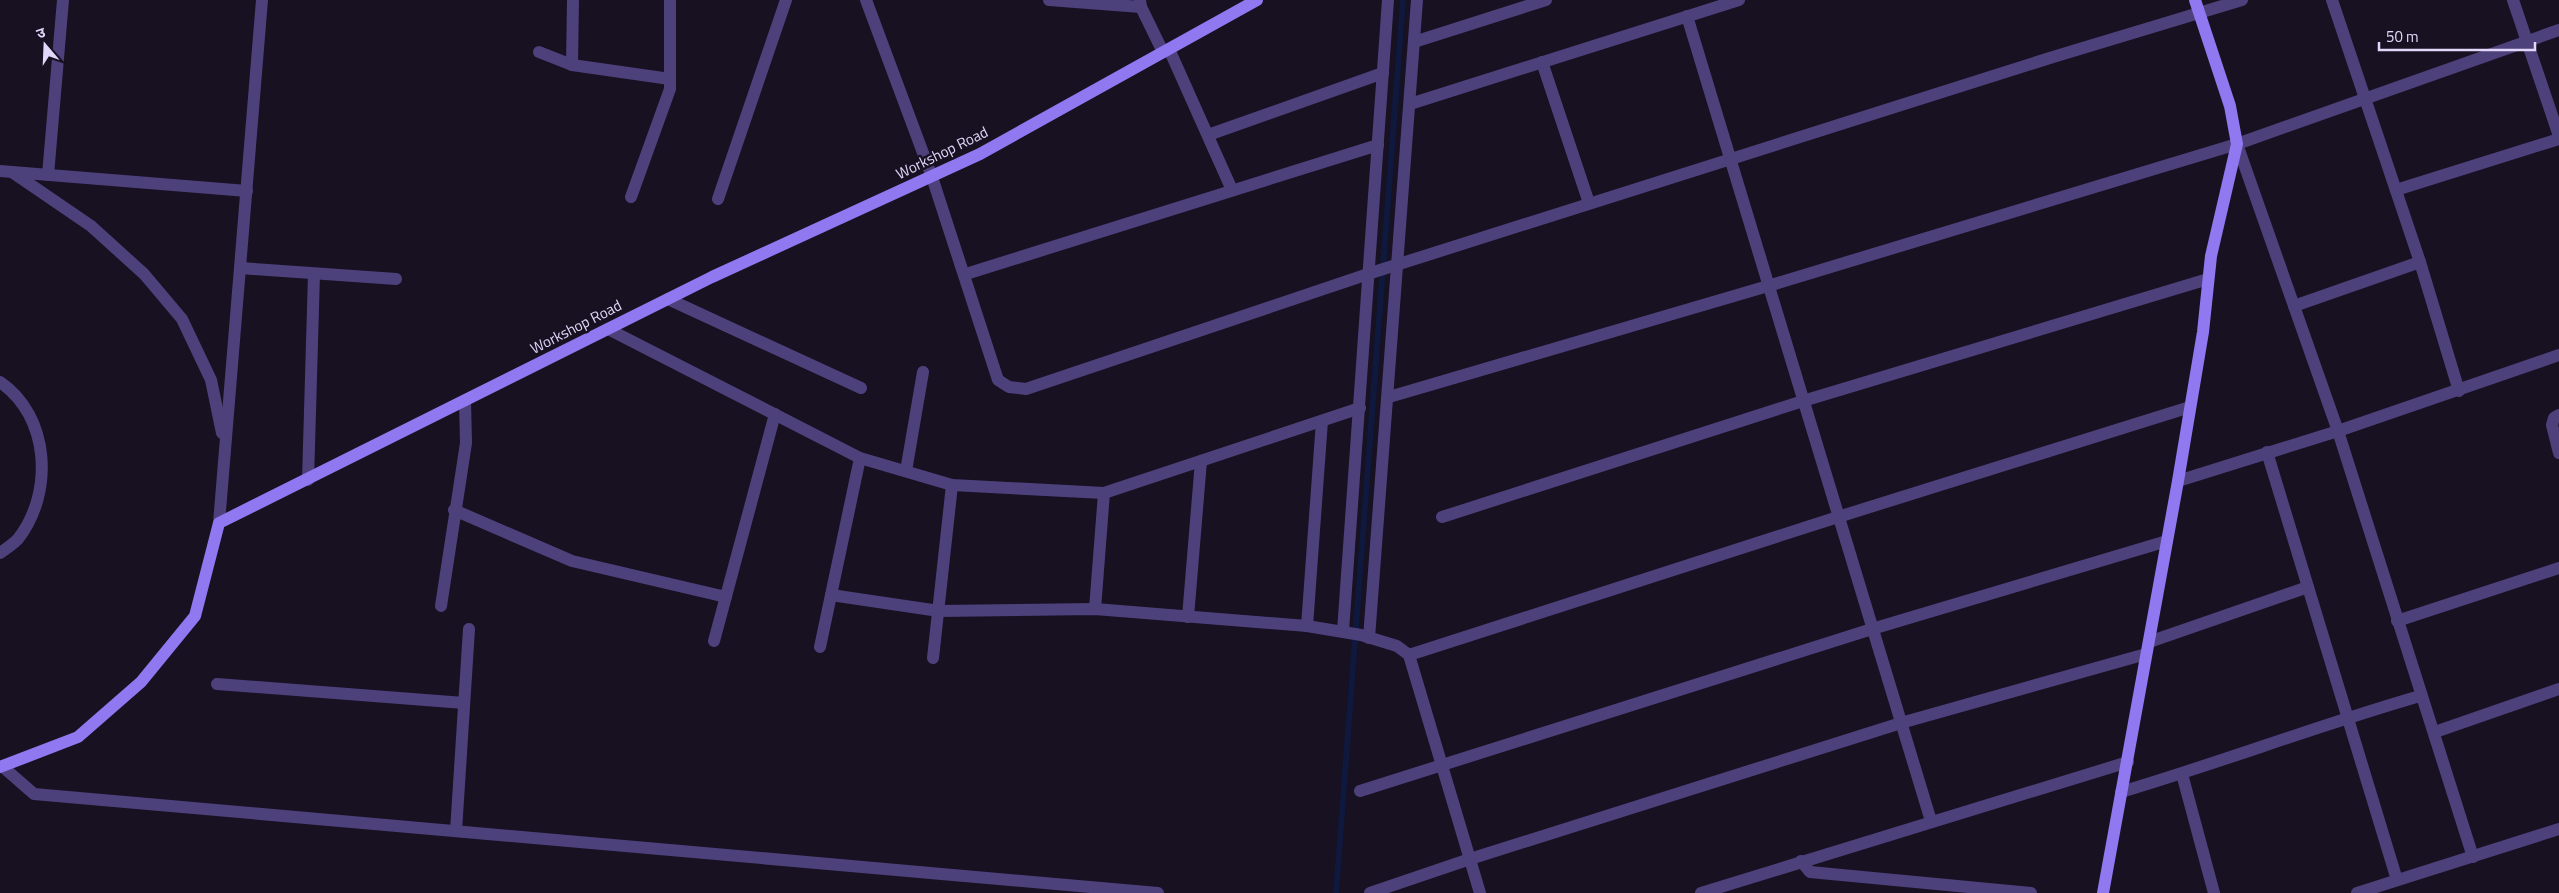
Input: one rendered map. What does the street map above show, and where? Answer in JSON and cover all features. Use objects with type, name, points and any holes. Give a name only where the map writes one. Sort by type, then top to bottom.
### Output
[{"type":"main road","name":"Workshop Road","points":[[220,523],[668,299],[980,154],[1257,0]]},
{"type":"main road","points":[[2103,893],[2178,481],[2211,256],[2237,144],[2230,106],[2195,0]]},
{"type":"main road","points":[[1,767],[78,737],[141,682],[195,616],[220,523]]},
{"type":"street","points":[[48,175],[63,0]]},
{"type":"street","points":[[220,523],[262,0]]},
{"type":"street","points":[[572,65],[573,0]]},
{"type":"street","points":[[631,197],[670,89],[670,0]]},
{"type":"street","points":[[718,199],[786,0]]},
{"type":"street","points":[[866,0],[966,274],[998,380],[1009,387],[1026,389],[1383,269],[2054,57],[2242,0]]},
{"type":"street","points":[[1049,0],[1140,3],[1166,50],[1208,135],[1232,190]]},
{"type":"street","points":[[1355,634],[1389,397],[1378,145],[1388,0]]},
{"type":"street","points":[[1355,634],[1360,408],[1410,104],[1418,0]]},
{"type":"street","points":[[1414,42],[1546,0]]},
{"type":"street","points":[[1410,104],[1739,0]]},
{"type":"street","points":[[2332,0],[2363,98],[2420,262],[2459,391]]},
{"type":"street","points":[[2396,190],[2559,138],[2513,0]]},
{"type":"street","points":[[1686,16],[1931,821]]},
{"type":"street","points":[[1389,397],[1768,286],[2237,144],[2559,30]]},
{"type":"street","points":[[539,52],[572,65],[670,79]]},
{"type":"street","points":[[1542,62],[1589,204]]},
{"type":"street","points":[[1208,135],[1383,73]]},
{"type":"street","points":[[2237,144],[2338,431],[2420,696],[2435,732],[2473,857]]},
{"type":"street","points":[[966,274],[1378,145]]},
{"type":"street","points":[[6,171],[246,191]]},
{"type":"street","points":[[6,171],[91,226],[144,274],[182,319],[211,380],[226,448]]},
{"type":"street","points":[[2294,306],[2420,262]]},
{"type":"street","points":[[240,268],[396,279]]},
{"type":"street","points":[[308,480],[314,274]]},
{"type":"street","points":[[1442,517],[1803,401],[2208,279]]},
{"type":"street","points":[[668,299],[861,388]]},
{"type":"street","points":[[608,329],[860,458],[952,485],[1104,493],[1360,408]]},
{"type":"street","points":[[2178,481],[2459,391],[2559,355]]},
{"type":"street","points":[[906,471],[923,372]]},
{"type":"street","points":[[0,382],[12,390],[34,424],[43,464],[38,504],[18,539],[0,553]]},
{"type":"street","points":[[441,606],[454,510],[466,443],[465,401]]},
{"type":"street","points":[[1409,655],[1838,516],[2190,407]]},
{"type":"street","points":[[714,641],[775,414]]},
{"type":"street","points":[[2559,415],[2554,418],[2552,425],[2559,453]]},
{"type":"street","points":[[1307,626],[1322,421]]},
{"type":"street","points":[[2267,452],[2349,716],[2397,880]]},
{"type":"street","points":[[820,647],[860,458]]},
{"type":"street","points":[[1188,616],[1201,461]]},
{"type":"street","points":[[934,658],[952,485]]},
{"type":"street","points":[[1095,609],[1104,493]]},
{"type":"street","points":[[454,510],[572,561],[726,598]]},
{"type":"street","points":[[1360,791],[1872,629],[2167,541]]},
{"type":"street","points":[[2397,621],[2559,568]]},
{"type":"street","points":[[1370,893],[1470,859],[1901,723],[2148,648],[2308,587]]},
{"type":"street","points":[[831,595],[939,611],[1095,609],[1307,626],[1355,634],[1397,646],[1409,655],[1480,893]]},
{"type":"street","points":[[456,831],[469,630]]},
{"type":"street","points":[[217,684],[464,703]]},
{"type":"street","points":[[2435,732],[2559,689]]},
{"type":"street","points":[[2121,792],[2182,774],[2349,716],[2420,696]]},
{"type":"street","points":[[1701,893],[1730,888],[1801,861],[2128,762]]},
{"type":"street","points":[[1,767],[34,794],[1158,893]]},
{"type":"street","points":[[2182,774],[2214,893]]},
{"type":"street","points":[[2358,893],[2559,830]]},
{"type":"street","points":[[1801,861],[1810,872],[2031,893]]},
{"type":"waterway","points":[[1336,893],[1403,0]]}]
